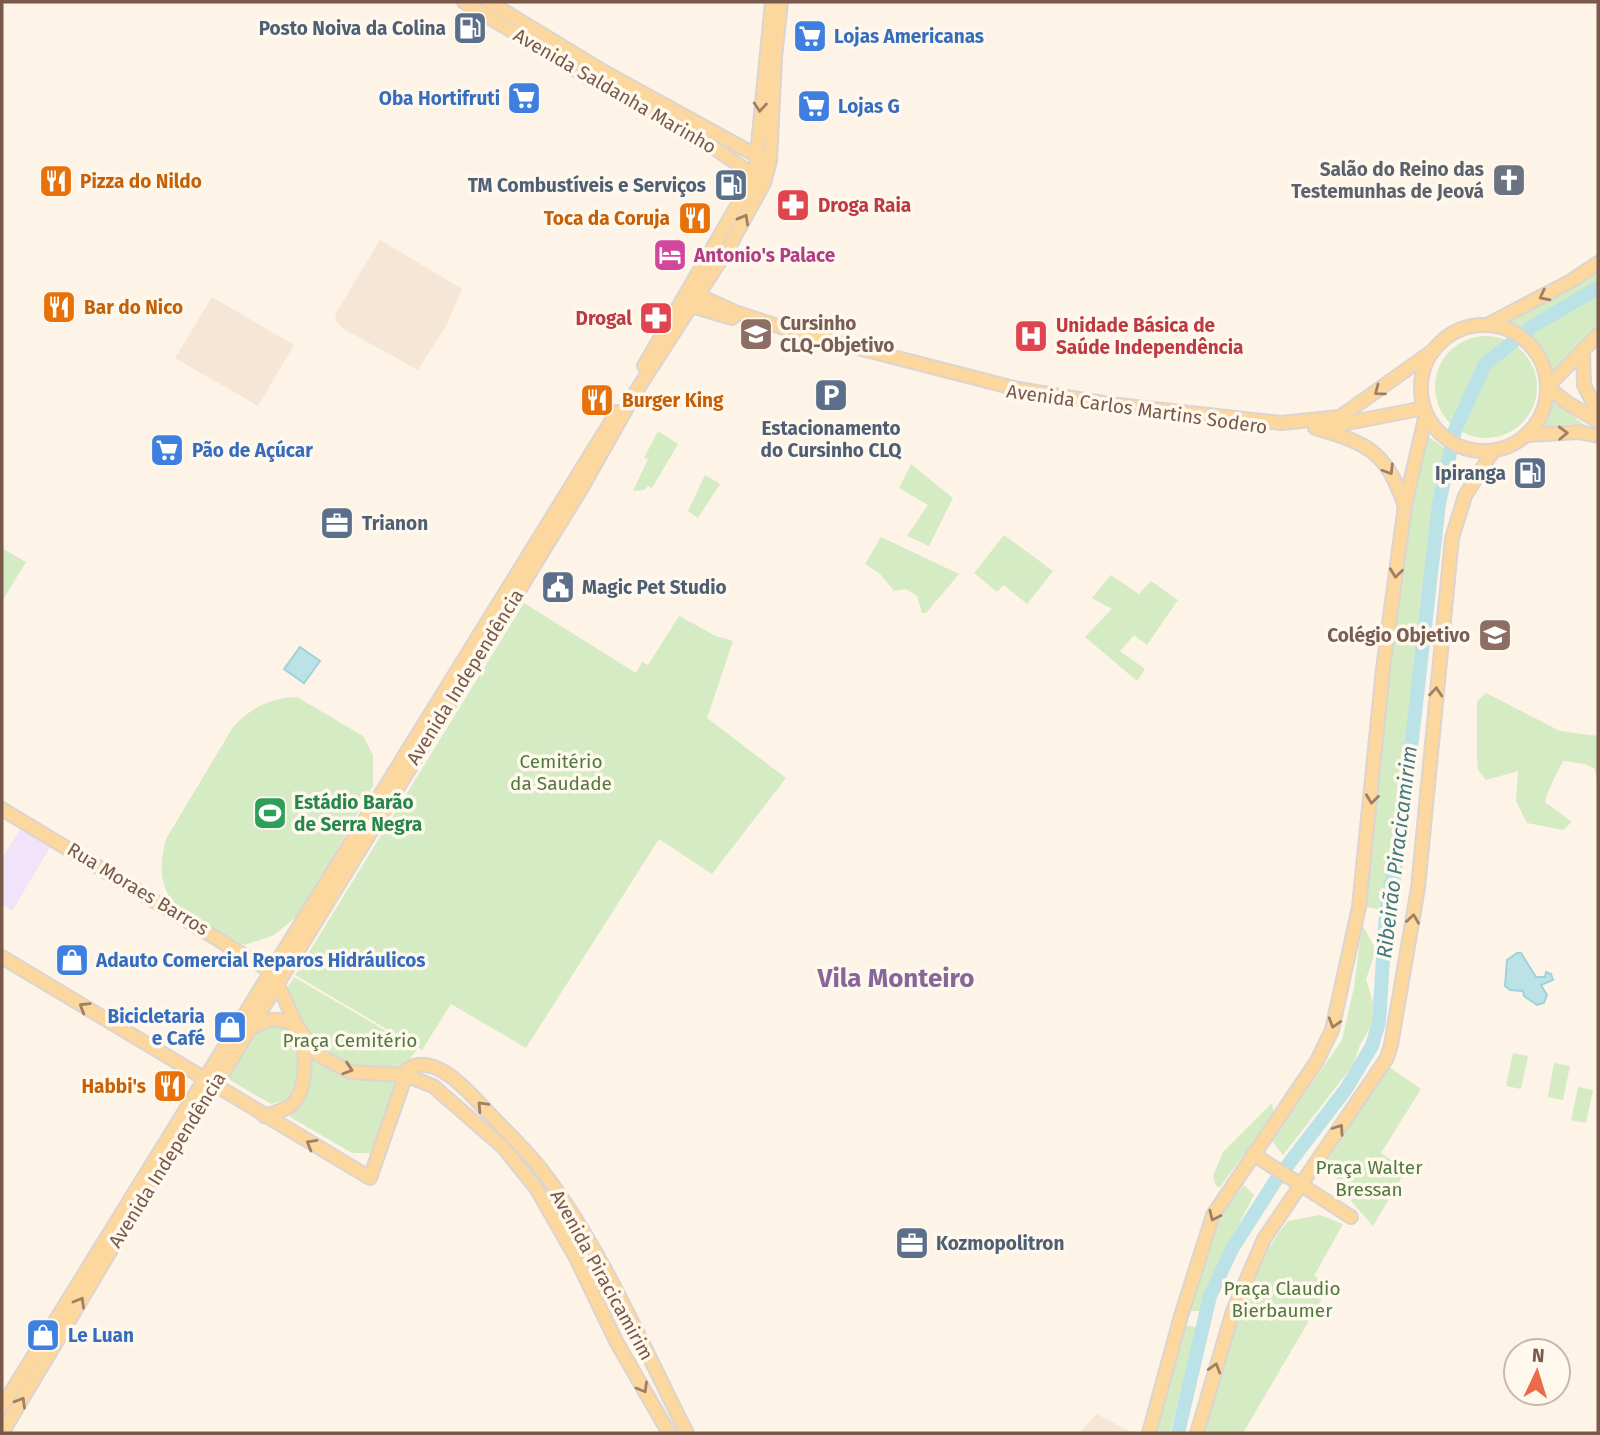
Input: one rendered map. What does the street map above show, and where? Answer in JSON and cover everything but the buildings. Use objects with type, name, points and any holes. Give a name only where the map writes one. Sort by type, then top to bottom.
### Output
[{"type":"main road","name":"Avenida Saldanha Marinho","points":[[464,2],[599,83],[698,137],[760,179]]},
{"type":"main road","name":"Avenida Saldanha Marinho","points":[[489,2],[606,73],[756,156],[770,161]]},
{"type":"main road","name":"Avenida Independência","points":[[760,179],[756,156],[772,2]]},
{"type":"main road","name":"Avenida Independência","points":[[2,1407],[93,1255],[248,1030],[275,977],[402,779],[659,357],[770,161],[775,58],[781,2]]},
{"type":"main road","points":[[769,26],[772,29],[769,54],[775,58]]},
{"type":"main road","points":[[1149,1433],[1181,1316],[1213,1214],[1317,1061],[1332,1030],[1346,975],[1361,894],[1384,669],[1405,505],[1425,411],[1420,388],[1424,368],[1434,350],[1448,336],[1467,327],[1487,324],[1548,294],[1598,263]]},
{"type":"main road","name":"Avenida Independência","points":[[2,1433],[457,667],[632,387],[692,297]]},
{"type":"main road","points":[[659,357],[692,297]]},
{"type":"main road","name":"Avenida Carlos Martins Sodero","points":[[692,297],[796,332],[1018,389],[1109,404],[1281,424],[1340,417],[1434,350]]},
{"type":"main road","name":"Avenida Carlos Martins Sodero","points":[[692,297],[797,338],[1020,395],[1298,431],[1425,411]]},
{"type":"main road","points":[[1425,411],[1453,443],[1493,451],[1511,446],[1528,435],[1543,414],[1549,386],[1542,360],[1526,340],[1513,331],[1487,324]]},
{"type":"main road","points":[[1549,386],[1598,335]]},
{"type":"main road","points":[[1583,353],[1584,385],[1598,413]]},
{"type":"main road","points":[[1549,386],[1566,402],[1598,421]]},
{"type":"main road","points":[[1315,428],[1349,437],[1381,457],[1390,469],[1405,505]]},
{"type":"main road","points":[[1528,435],[1579,432],[1598,436]]},
{"type":"main road","points":[[1197,1433],[1233,1311],[1264,1239],[1387,1058],[1391,1045],[1418,888],[1452,538],[1471,483],[1493,451]]},
{"type":"main road","points":[[402,779],[407,765],[457,682],[457,667]]},
{"type":"main road","name":"Rua Moraes Barros","points":[[2,809],[275,977]]},
{"type":"main road","points":[[2,957],[370,1178],[405,1075]]},
{"type":"main road","name":"Avenida Piracicamirim","points":[[275,977],[299,1029],[319,1055],[350,1072],[405,1075],[433,1086],[517,1161],[575,1256],[617,1343],[669,1433]]},
{"type":"main road","points":[[248,1030],[273,1019],[284,1020],[299,1029],[304,1054],[300,1093],[288,1108],[264,1116]]},
{"type":"main road","name":"Avenida Piracicamirim","points":[[405,1075],[415,1065],[437,1068],[469,1092],[534,1161],[587,1240],[687,1433]]},
{"type":"main road","points":[[469,1120],[517,1144]]},
{"type":"main road","points":[[1253,1153],[1351,1217]]},
{"type":"main road","points":[[517,1161],[534,1161]]},
{"type":"main road","points":[[617,1343],[634,1341],[642,1345]]},
{"type":"shaded area","points":[[380,240],[462,289],[447,324],[418,370],[342,328],[336,321],[335,315]]},
{"type":"shaded area","points":[[212,297],[294,345],[258,406],[175,358]]},
{"type":"shaded area","points":[[22,826],[52,844],[12,911],[2,904],[2,858]]},
{"type":"shaded area","points":[[1097,1414],[1129,1431],[1129,1433],[1079,1433]]},
{"type":"green space","points":[[1598,263],[1598,335],[1549,385],[1541,361],[1528,344],[1511,333],[1487,325]]},
{"type":"green space","points":[[1486,336],[1505,340],[1522,351],[1533,368],[1537,387],[1533,406],[1522,423],[1505,434],[1486,438],[1467,434],[1450,423],[1439,406],[1435,387],[1439,368],[1450,351],[1467,340]]},
{"type":"green space","points":[[1555,402],[1587,427],[1570,424],[1540,427]]},
{"type":"green space","points":[[658,431],[678,444],[652,488],[648,486],[644,490],[633,491],[648,459],[644,458]]},
{"type":"green space","points":[[1428,436],[1448,451],[1428,563],[1401,806],[1405,842],[1398,913],[1362,906],[1408,505]]},
{"type":"green space","points":[[911,464],[953,498],[929,546],[907,536],[928,505],[899,488]]},
{"type":"green space","points":[[705,475],[720,484],[698,518],[688,511]]},
{"type":"green space","points":[[1004,535],[1053,571],[1027,604],[1004,585],[997,592],[974,573]]},
{"type":"green space","points":[[881,537],[959,574],[926,613],[922,613],[917,596],[906,589],[894,591],[880,574],[865,564]]},
{"type":"green space","points":[[2,548],[26,562],[2,601]]},
{"type":"green space","points":[[1111,575],[1139,594],[1151,581],[1178,600],[1147,645],[1134,635],[1120,651],[1145,669],[1137,681],[1085,637],[1112,609],[1092,598]]},
{"type":"green space","name":"Cemitério da Saudade","points":[[524,603],[636,673],[642,662],[648,665],[679,616],[716,636],[733,641],[707,718],[786,778],[712,874],[659,839],[526,1048],[451,1004],[422,1050],[295,975]]},
{"type":"green space","points":[[1486,693],[1560,731],[1598,736],[1598,790],[1595,769],[1585,764],[1563,761],[1548,792],[1545,802],[1572,822],[1563,830],[1527,823],[1516,801],[1518,771],[1486,780],[1478,770],[1477,701]]},
{"type":"green space","name":"Estádio Barão de Serra Negra","points":[[297,697],[363,736],[373,755],[373,786],[301,913],[274,935],[244,945],[192,917],[169,895],[163,881],[162,862],[166,839],[233,727],[262,705],[278,699]]},
{"type":"green space","points":[[1362,924],[1376,950],[1366,979],[1373,1003],[1372,1024],[1353,1065],[1283,1155],[1272,1141],[1342,1040],[1354,987]]},
{"type":"green space","name":"Praça Cemitério","points":[[294,977],[417,1049],[401,1072],[356,1067],[328,1055],[307,1031],[285,992]]},
{"type":"green space","points":[[280,1025],[292,1030],[297,1047],[299,1076],[288,1100],[271,1104],[228,1079],[260,1028]]},
{"type":"green space","points":[[1513,1053],[1528,1056],[1521,1089],[1506,1086]]},
{"type":"green space","points":[[308,1054],[397,1082],[398,1089],[392,1092],[372,1153],[352,1153],[290,1117]]},
{"type":"green space","points":[[1554,1063],[1570,1066],[1563,1100],[1548,1097]]},
{"type":"green space","name":"Praça Walter Bressan","points":[[1389,1067],[1421,1089],[1381,1153],[1406,1170],[1373,1226],[1346,1195],[1327,1161]]},
{"type":"green space","points":[[1578,1087],[1593,1090],[1586,1123],[1571,1120]]},
{"type":"green space","points":[[1272,1103],[1274,1114],[1220,1187],[1216,1186],[1213,1176],[1223,1152]]},
{"type":"green space","points":[[1244,1185],[1254,1195],[1207,1286],[1202,1311],[1187,1311],[1223,1212]]},
{"type":"green space","name":"Praça Claudio Bierbaumer","points":[[1320,1215],[1343,1224],[1314,1276],[1330,1285],[1243,1433],[1205,1433],[1236,1322],[1271,1244],[1288,1221]]},
{"type":"green space","points":[[1184,1325],[1197,1327],[1170,1433],[1156,1433]]},
{"type":"water","points":[[300,647],[320,661],[304,683],[284,669]]},
{"type":"water","points":[[1521,953],[1536,977],[1545,977],[1546,972],[1551,974],[1553,980],[1541,985],[1547,995],[1544,1003],[1537,1005],[1524,996],[1523,991],[1510,990],[1505,986],[1507,960]]},
{"type":"waterway","name":"Ribeirão Piracicamirim","points":[[1178,1433],[1210,1296],[1232,1249],[1274,1183],[1346,1089],[1372,1046],[1379,1022],[1386,911],[1404,809],[1439,504],[1455,430],[1485,364],[1536,324],[1598,288]]},
{"type":"place","name":"Posto Noiva da Colina","points":[[470,28]]},
{"type":"place","name":"Lojas Americanas","points":[[810,36]]},
{"type":"place","name":"Oba Hortifruti","points":[[524,98]]},
{"type":"place","name":"Lojas G","points":[[814,106]]},
{"type":"place","name":"Salão do Reino das Testemunhas de Jeová","points":[[1509,180]]},
{"type":"place","name":"Pizza do Nildo","points":[[56,181]]},
{"type":"place","name":"TM Combustíveis e Serviços","points":[[731,185]]},
{"type":"place","name":"Droga Raia","points":[[793,205]]},
{"type":"place","name":"Toca da Coruja","points":[[695,218]]},
{"type":"place","name":"Antonio's Palace","points":[[670,255]]},
{"type":"place","name":"Bar do Nico","points":[[59,307]]},
{"type":"place","name":"Drogal","points":[[656,318]]},
{"type":"place","name":"Cursinho CLQ-Objetivo","points":[[756,334]]},
{"type":"place","name":"Unidade Básica de Saúde Independência","points":[[1031,336]]},
{"type":"place","name":"Estacionamento do Cursinho CLQ","points":[[831,395]]},
{"type":"place","name":"Burger King","points":[[597,400]]},
{"type":"place","name":"Pão de Açúcar","points":[[167,450]]},
{"type":"place","name":"Ipiranga","points":[[1530,473]]},
{"type":"place","name":"Trianon","points":[[337,523]]},
{"type":"place","name":"Magic Pet Studio","points":[[558,587]]},
{"type":"place","name":"Colégio Objetivo","points":[[1495,635]]},
{"type":"place","name":"Estádio Barão de Serra Negra","points":[[270,813]]},
{"type":"place","name":"Adauto Comercial Reparos Hidráulicos","points":[[72,960]]},
{"type":"place","name":"Bicicletaria e Café","points":[[230,1027]]},
{"type":"place","name":"Habbi's","points":[[170,1086]]},
{"type":"place","name":"Kozmopolitron","points":[[912,1243]]},
{"type":"place","name":"Le Luan","points":[[43,1335]]},
{"type":"district","name":"Vila Monteiro","points":[[896,978]]}]
